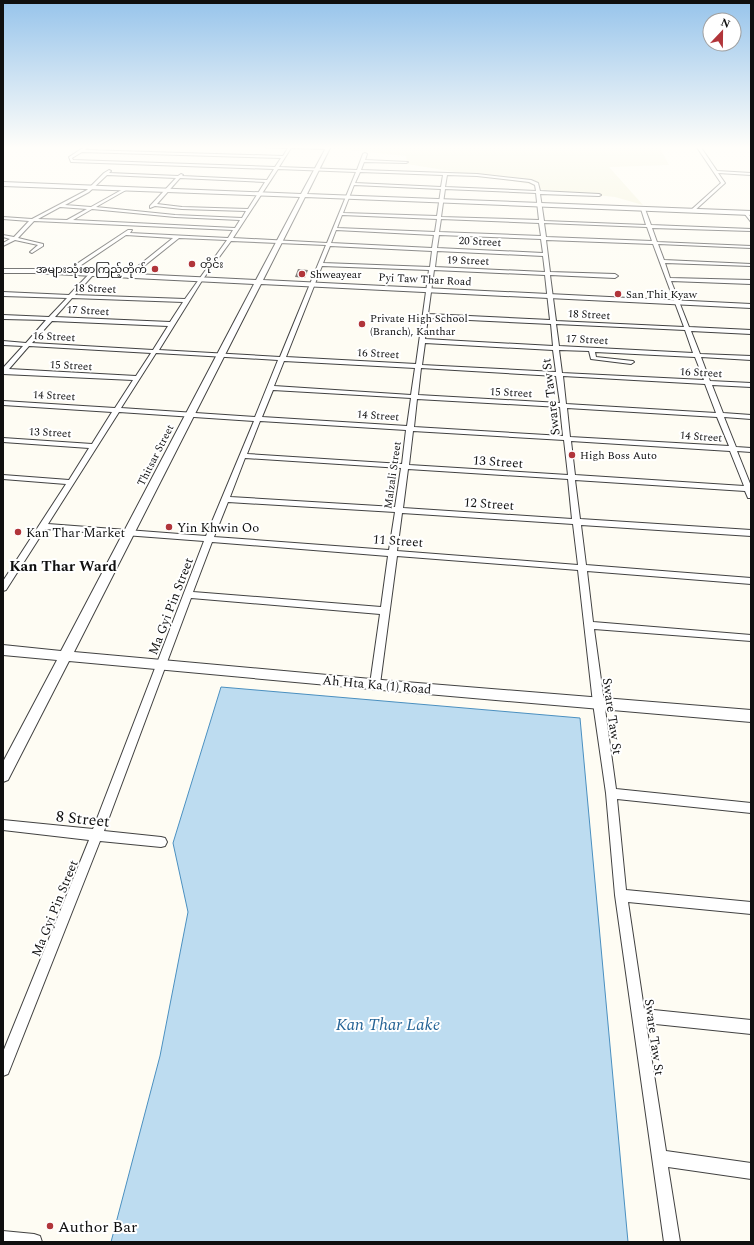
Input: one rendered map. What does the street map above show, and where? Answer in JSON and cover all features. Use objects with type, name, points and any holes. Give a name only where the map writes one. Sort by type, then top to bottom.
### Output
[{"type":"street","points":[[3,245],[15,238],[33,220],[63,204]]},
{"type":"street","points":[[69,221],[98,204]]},
{"type":"street","points":[[3,588],[119,410],[201,279],[237,229],[253,204]]},
{"type":"street","name":"Thitsar Street","points":[[3,776],[299,204]]},
{"type":"street","name":"Ma Gyi Pin Street","points":[[3,1069],[97,835],[210,539],[345,204]]},
{"type":"street","name":"Malzali Street","points":[[376,684],[404,467],[441,204]]},
{"type":"street","points":[[518,204],[749,213],[751,221]]},
{"type":"street","points":[[693,211],[700,204]]},
{"type":"street","points":[[142,213],[155,205],[182,208],[249,210]]},
{"type":"street","name":"Sware Taw St","points":[[541,205],[559,374],[564,405],[598,703],[611,793],[621,895],[672,1242]]},
{"type":"street","points":[[59,206],[175,216],[243,219]]},
{"type":"street","points":[[643,209],[661,261],[678,302],[719,415],[751,496]]},
{"type":"street","points":[[341,214],[751,230]]},
{"type":"street","points":[[4,219],[237,229]]},
{"type":"street","points":[[66,273],[140,225]]},
{"type":"street","points":[[335,229],[751,246]]},
{"type":"street","name":"20 Street","points":[[126,234],[546,255]]},
{"type":"street","points":[[3,236],[41,245],[32,252]]},
{"type":"street","points":[[129,276],[177,237]]},
{"type":"street","points":[[661,261],[751,265]]},
{"type":"street","name":"19 Street","points":[[321,264],[615,276]]},
{"type":"street","name":"Pyi Taw Thar Road","points":[[3,271],[201,279],[751,306]]},
{"type":"street","points":[[3,371],[91,274]]},
{"type":"street","points":[[668,279],[751,282]]},
{"type":"street","name":"18 Street","points":[[3,294],[187,301]]},
{"type":"street","name":"18 Street","points":[[425,316],[751,332]]},
{"type":"street","name":"17 Street","points":[[3,317],[172,324]]},
{"type":"street","name":"17 Street","points":[[422,341],[751,358]]},
{"type":"street","name":"16 Street","points":[[3,343],[559,374],[596,367],[708,383],[751,385]]},
{"type":"street","points":[[592,350],[596,367],[631,362]]},
{"type":"street","name":"15 Street","points":[[3,371],[138,378]]},
{"type":"street","name":"15 Street","points":[[270,388],[751,417]]},
{"type":"street","name":"14 Street","points":[[3,403],[751,450]]},
{"type":"street","name":"13 Street","points":[[3,440],[95,446]]},
{"type":"street","name":"13 Street","points":[[243,456],[749,489]]},
{"type":"street","points":[[3,477],[71,482]]},
{"type":"street","name":"12 Street","points":[[226,499],[751,533]]},
{"type":"street","name":"11 Street","points":[[43,526],[751,581]]},
{"type":"street","points":[[188,595],[385,611]]},
{"type":"street","points":[[589,625],[751,638]]},
{"type":"street","name":"Ah Hta Ka (1) Road","points":[[3,650],[751,716]]},
{"type":"street","points":[[611,793],[751,808]]},
{"type":"street","name":"8 Street","points":[[3,825],[161,842]]},
{"type":"street","points":[[621,895],[751,908]]},
{"type":"street","points":[[639,1015],[751,1027]]},
{"type":"street","points":[[660,1158],[751,1171]]},
{"type":"street","points":[[3,1239],[34,1242]]},
{"type":"water","name":"Kan Thar Lake","points":[[221,687],[580,718],[628,1242],[111,1242],[160,1056],[188,912],[173,843]]},
{"type":"building","name":"Shweayear","points":[[298,269],[308,270],[305,278],[295,277]]},
{"type":"place","name":"တိုင်း","points":[[192,264]]},
{"type":"place","name":"အများသုံးစာကြည့်တိုက်","points":[[155,269]]},
{"type":"place","name":"Shweayear","points":[[302,274]]},
{"type":"place","name":"San Thit Kyaw","points":[[618,294]]},
{"type":"place","name":"Private High School (Branch), Kanthar","points":[[362,324]]},
{"type":"place","name":"High Boss Auto","points":[[572,455]]},
{"type":"place","name":"Yin Khwin Oo","points":[[169,527]]},
{"type":"place","name":"Kan Thar Market","points":[[18,532]]},
{"type":"place","name":"Author Bar","points":[[50,1226]]},
{"type":"district","name":"Kan Thar Ward","points":[[63,566]]}]
